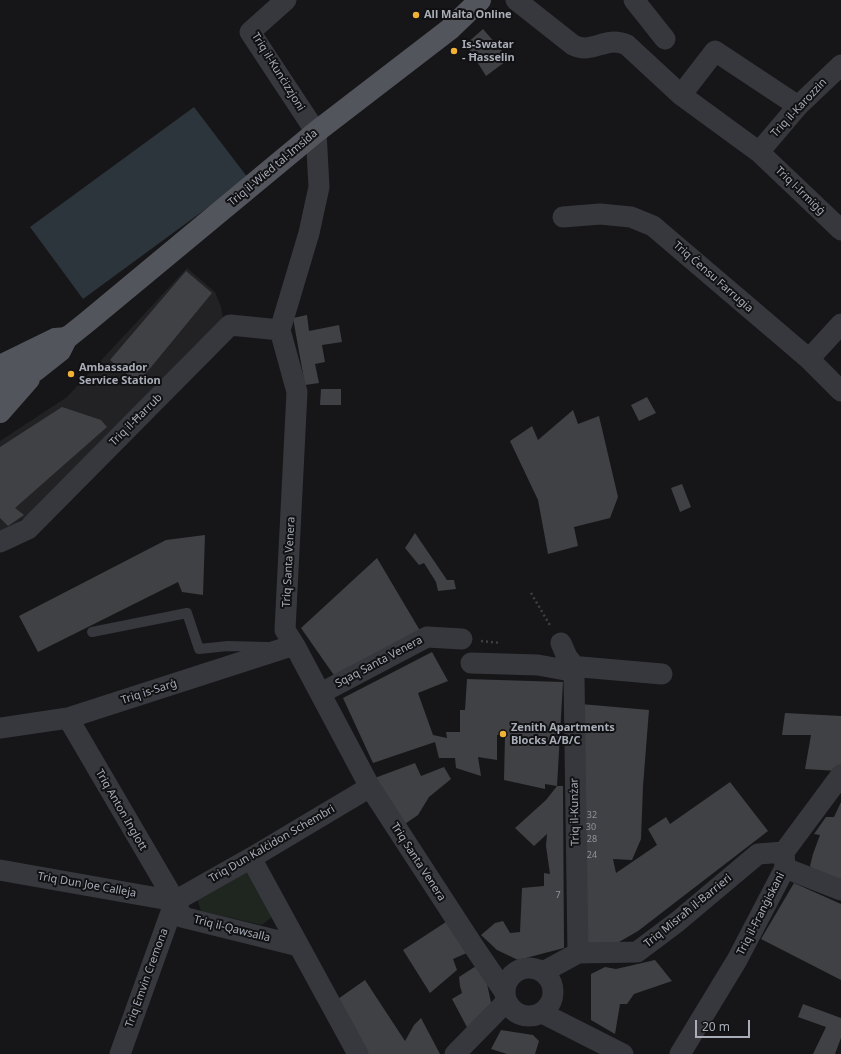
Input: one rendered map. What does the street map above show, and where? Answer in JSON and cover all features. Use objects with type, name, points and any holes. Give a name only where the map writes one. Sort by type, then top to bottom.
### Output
[{"type":"main road","name":"Triq il-Wied tal-Imsida","points":[[0,389],[36,370],[60,351],[67,337],[96,315],[316,132],[450,29],[480,0]]},
{"type":"main road","name":"Triq il-Wied tal-Imsida","points":[[0,366],[55,339],[67,337]]},
{"type":"main road","points":[[0,412],[36,370]]},
{"type":"street","name":"Triq il-Kunċizzjoni","points":[[286,0],[250,32],[316,132]]},
{"type":"street","name":"Triq l-Irmiġġ","points":[[516,0],[573,45],[579,48],[587,48],[611,41],[627,45],[681,95],[759,152],[841,230]]},
{"type":"street","points":[[634,0],[665,39]]},
{"type":"street","points":[[681,95],[715,51],[798,106]]},
{"type":"street","name":"Triq il-Karozzin","points":[[759,152],[798,106],[841,65]]},
{"type":"street","points":[[280,330],[309,233],[319,187],[316,132]]},
{"type":"street","name":"Triq Ċensu Farrugia","points":[[563,217],[600,214],[631,217],[653,226],[809,359],[841,390]]},
{"type":"street","points":[[809,359],[841,324]]},
{"type":"street","name":"Triq il-Ħarrub","points":[[0,542],[28,529],[230,325],[280,330]]},
{"type":"street","name":"Triq Santa Venera","points":[[280,330],[297,392],[285,630],[290,647],[320,693],[370,787],[474,947],[508,989]]},
{"type":"street","name":"Sqaq Santa Venera","points":[[320,693],[427,637],[462,639]]},
{"type":"street","points":[[560,643],[567,657],[577,671]]},
{"type":"street","name":"Triq is-Sarġ","points":[[0,728],[68,718],[290,647]]},
{"type":"street","points":[[471,663],[538,665],[577,671]]},
{"type":"street","points":[[577,671],[581,667],[662,674]]},
{"type":"street","name":"Triq il-Kunżar","points":[[577,671],[573,680],[578,954]]},
{"type":"street","name":"Triq Anton Inglott","points":[[68,718],[175,901]]},
{"type":"street","name":"Triq il-Franġiskani","points":[[680,1054],[737,960],[785,860],[841,775]]},
{"type":"street","name":"Triq Dun Kalċidon Schembri","points":[[175,901],[251,858],[370,787]]},
{"type":"street","name":"Triq Misraħ il-Barrieri","points":[[543,972],[578,954],[637,952],[677,922],[758,854],[785,860]]},
{"type":"street","points":[[251,858],[358,1054]]},
{"type":"street","points":[[785,860],[841,890]]},
{"type":"street","name":"Triq Dun Joe Calleja","points":[[0,870],[175,901]]},
{"type":"street","name":"Triq il-Qawsalla","points":[[175,901],[182,916],[299,946]]},
{"type":"street","name":"Triq Emvin Cremona","points":[[120,1054],[175,901]]},
{"type":"street","points":[[455,1054],[508,989],[520,969],[536,968],[543,972],[553,985],[554,993],[548,1008],[542,1013],[528,1017],[513,1011],[508,989]]},
{"type":"street","points":[[542,1013],[623,1054]]},
{"type":"lane","points":[[92,632],[187,613],[199,649],[228,646],[290,647]]},
{"type":"path","points":[[531,593],[560,643]]},
{"type":"path","points":[[462,639],[505,643]]},
{"type":"shaded area","points":[[194,107],[248,178],[83,299],[30,227]]},
{"type":"shaded area","points":[[187,268],[215,292],[221,307],[224,324],[34,512],[0,532],[0,441],[67,397]]},
{"type":"shaded area","points":[[248,870],[273,916],[262,925],[201,911],[197,899]]},
{"type":"building","points":[[483,29],[509,59],[486,76],[466,44]]},
{"type":"building","points":[[186,271],[212,293],[138,383],[110,360]]},
{"type":"building","points":[[307,315],[309,331],[339,325],[342,342],[322,345],[325,362],[315,364],[319,383],[305,385],[293,318]]},
{"type":"building","points":[[321,389],[341,389],[341,405],[320,405]]},
{"type":"building","points":[[647,397],[656,413],[639,421],[631,405]]},
{"type":"building","points":[[62,407],[101,420],[107,427],[15,508],[24,515],[8,526],[0,518],[0,447]]},
{"type":"building","points":[[573,410],[578,424],[599,416],[618,497],[610,518],[574,527],[578,546],[548,554],[538,500],[510,441],[532,426],[538,440]]},
{"type":"building","points":[[682,484],[691,507],[680,512],[671,488]]},
{"type":"building","points":[[415,533],[447,580],[454,580],[456,589],[438,591],[436,582],[424,563],[419,565],[405,548]]},
{"type":"building","points":[[205,535],[203,595],[182,592],[178,582],[38,652],[19,616],[166,540]]},
{"type":"building","points":[[377,558],[422,634],[338,681],[301,628]]},
{"type":"building","name":"Zenith Apartments Blocks A/B/C","points":[[432,652],[448,681],[418,693],[433,735],[447,738],[446,732],[460,732],[460,710],[465,710],[467,679],[563,682],[557,786],[545,784],[545,789],[504,780],[505,735],[497,735],[497,760],[478,757],[481,776],[456,768],[455,758],[439,758],[435,742],[373,763],[343,698]]},
{"type":"building","points":[[581,704],[649,710],[643,786],[641,839],[632,860],[613,859],[616,873],[657,845],[648,829],[666,817],[670,824],[730,782],[768,831],[638,931],[619,942],[585,946]]},
{"type":"building","points":[[785,713],[841,716],[841,765],[838,771],[805,769],[811,735],[782,735]]},
{"type":"building","points":[[415,763],[421,776],[444,767],[451,779],[429,797],[418,815],[402,826],[372,779]]},
{"type":"building","points":[[557,786],[563,786],[564,948],[518,960],[497,950],[481,935],[495,923],[503,921],[510,933],[520,932],[522,888],[544,886],[544,873],[550,874],[546,846],[547,834],[534,846],[515,828],[546,800]]},
{"type":"building","points":[[841,802],[841,884],[814,871],[810,866],[820,835],[814,834],[826,817],[834,817]]},
{"type":"building","points":[[794,883],[841,904],[841,980],[761,939]]},
{"type":"building","points":[[449,920],[469,952],[453,959],[457,970],[430,993],[403,950]]},
{"type":"building","points":[[655,960],[672,981],[634,994],[627,1004],[620,1004],[615,1034],[591,1020],[591,974],[605,967],[616,969]]},
{"type":"building","points":[[476,966],[486,979],[492,1007],[469,1031],[452,999],[462,993],[459,977]]},
{"type":"building","points":[[365,980],[405,1041],[414,1025],[421,1018],[440,1054],[362,1054],[335,1001]]},
{"type":"building","points":[[803,1004],[841,1018],[841,1038],[835,1054],[813,1054],[826,1027],[798,1017]]},
{"type":"building","points":[[501,1030],[533,1035],[539,1041],[535,1054],[507,1054],[491,1049]]},
{"type":"place","name":"All Malta Online","points":[[416,15]]},
{"type":"place","name":"Is-Swatar - Ħasselin","points":[[454,51]]},
{"type":"place","name":"Ambassador Service Station","points":[[71,374]]},
{"type":"place","name":"Zenith Apartments Blocks A/B/C","points":[[503,734]]}]
